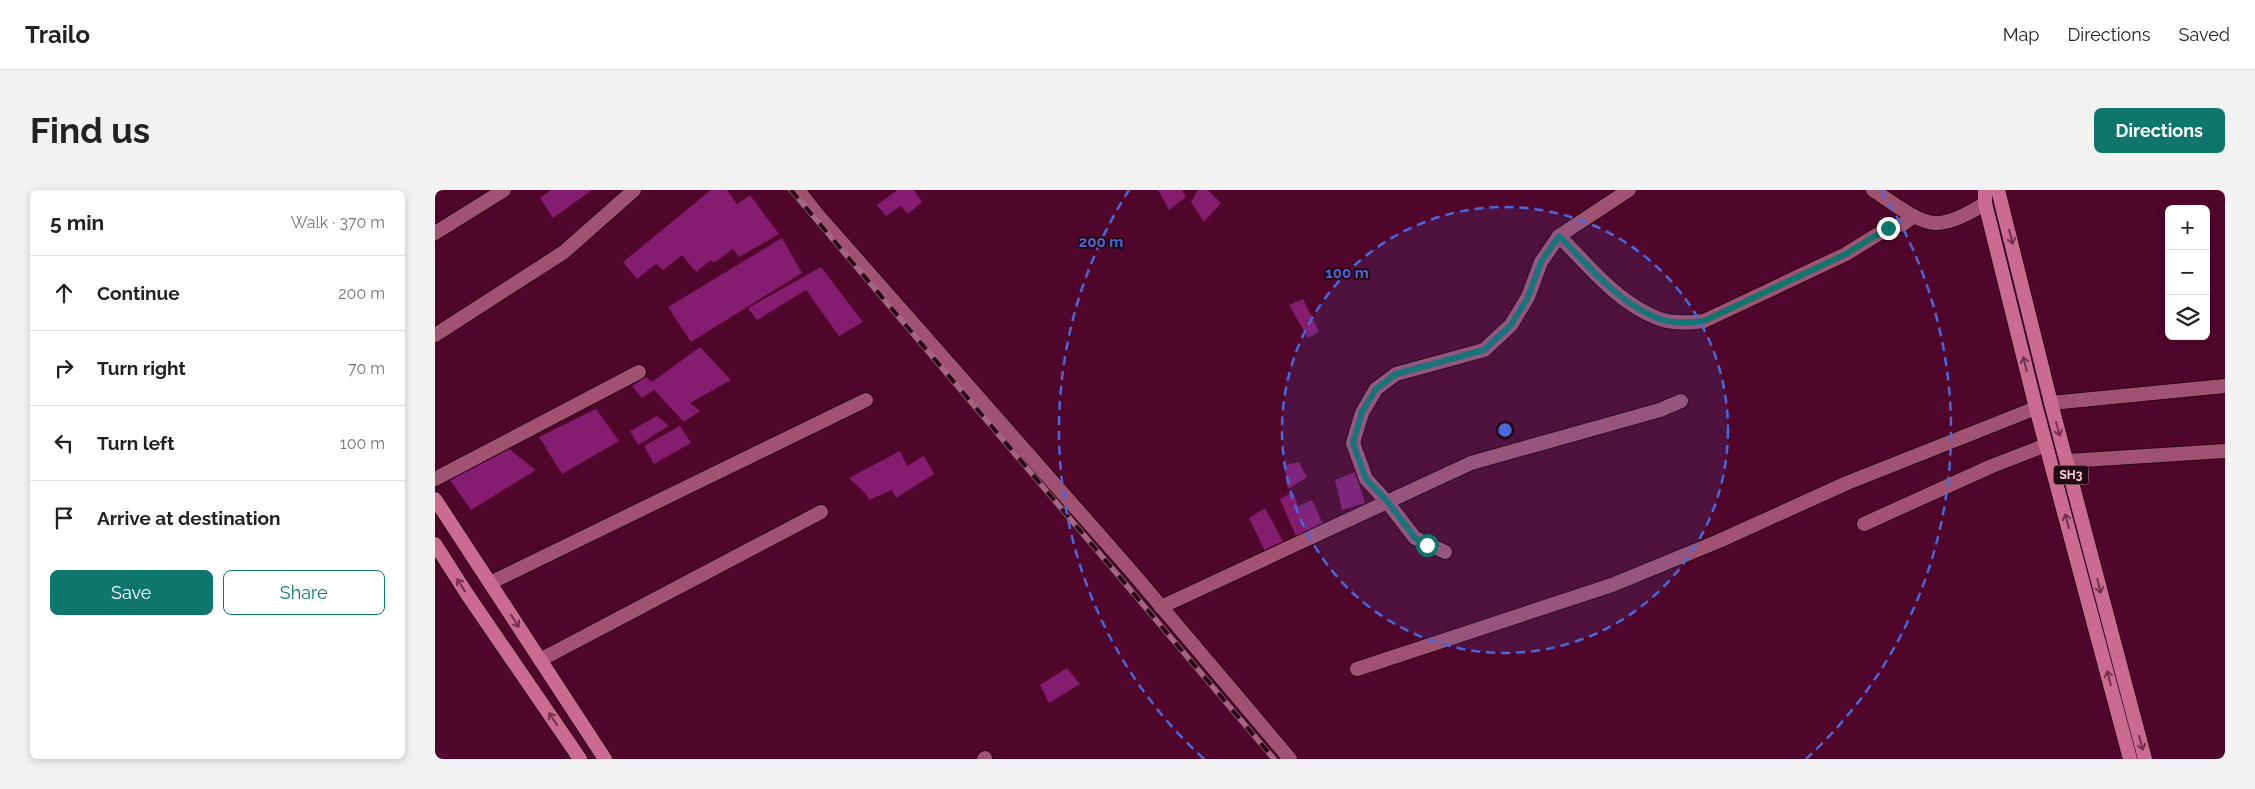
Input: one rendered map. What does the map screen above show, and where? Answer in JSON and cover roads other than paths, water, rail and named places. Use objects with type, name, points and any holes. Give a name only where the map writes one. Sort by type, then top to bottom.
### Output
[{"type":"main road","name":"SH3","points":[[1998,190],[2051,403],[2145,759]]},
{"type":"main road","name":"SH3","points":[[1985,196],[2036,408],[2130,759]]},
{"type":"main road","points":[[435,499],[605,759]]},
{"type":"main road","points":[[435,544],[580,759]]},
{"type":"street","points":[[435,234],[504,190]]},
{"type":"street","points":[[435,335],[564,252],[634,190]]},
{"type":"street","points":[[798,190],[823,222],[1161,607],[1290,759]]},
{"type":"street","points":[[1445,552],[1415,538],[1388,502],[1366,479],[1353,443],[1362,412],[1376,389],[1396,374],[1484,350],[1511,325],[1528,297],[1541,262],[1559,236],[1629,190]]},
{"type":"street","points":[[1873,190],[1914,216],[1935,224],[1969,214],[1985,196]]},
{"type":"street","points":[[1559,236],[1619,296],[1658,318],[1682,323],[1704,321],[1846,254],[1888,228],[1903,224],[1914,216]]},
{"type":"street","points":[[435,479],[639,372]]},
{"type":"street","points":[[2051,403],[2225,386]]},
{"type":"street","points":[[490,583],[866,400]]},
{"type":"street","points":[[1161,607],[1471,464],[1660,410],[1681,401]]},
{"type":"street","points":[[1357,669],[1612,585],[1719,541],[1847,483],[2036,408]]},
{"type":"street","points":[[1864,524],[1992,466],[2047,445]]},
{"type":"street","points":[[2067,461],[2225,451]]},
{"type":"street","points":[[540,660],[821,512]]},
{"type":"railway","points":[[791,190],[1274,759]]}]
